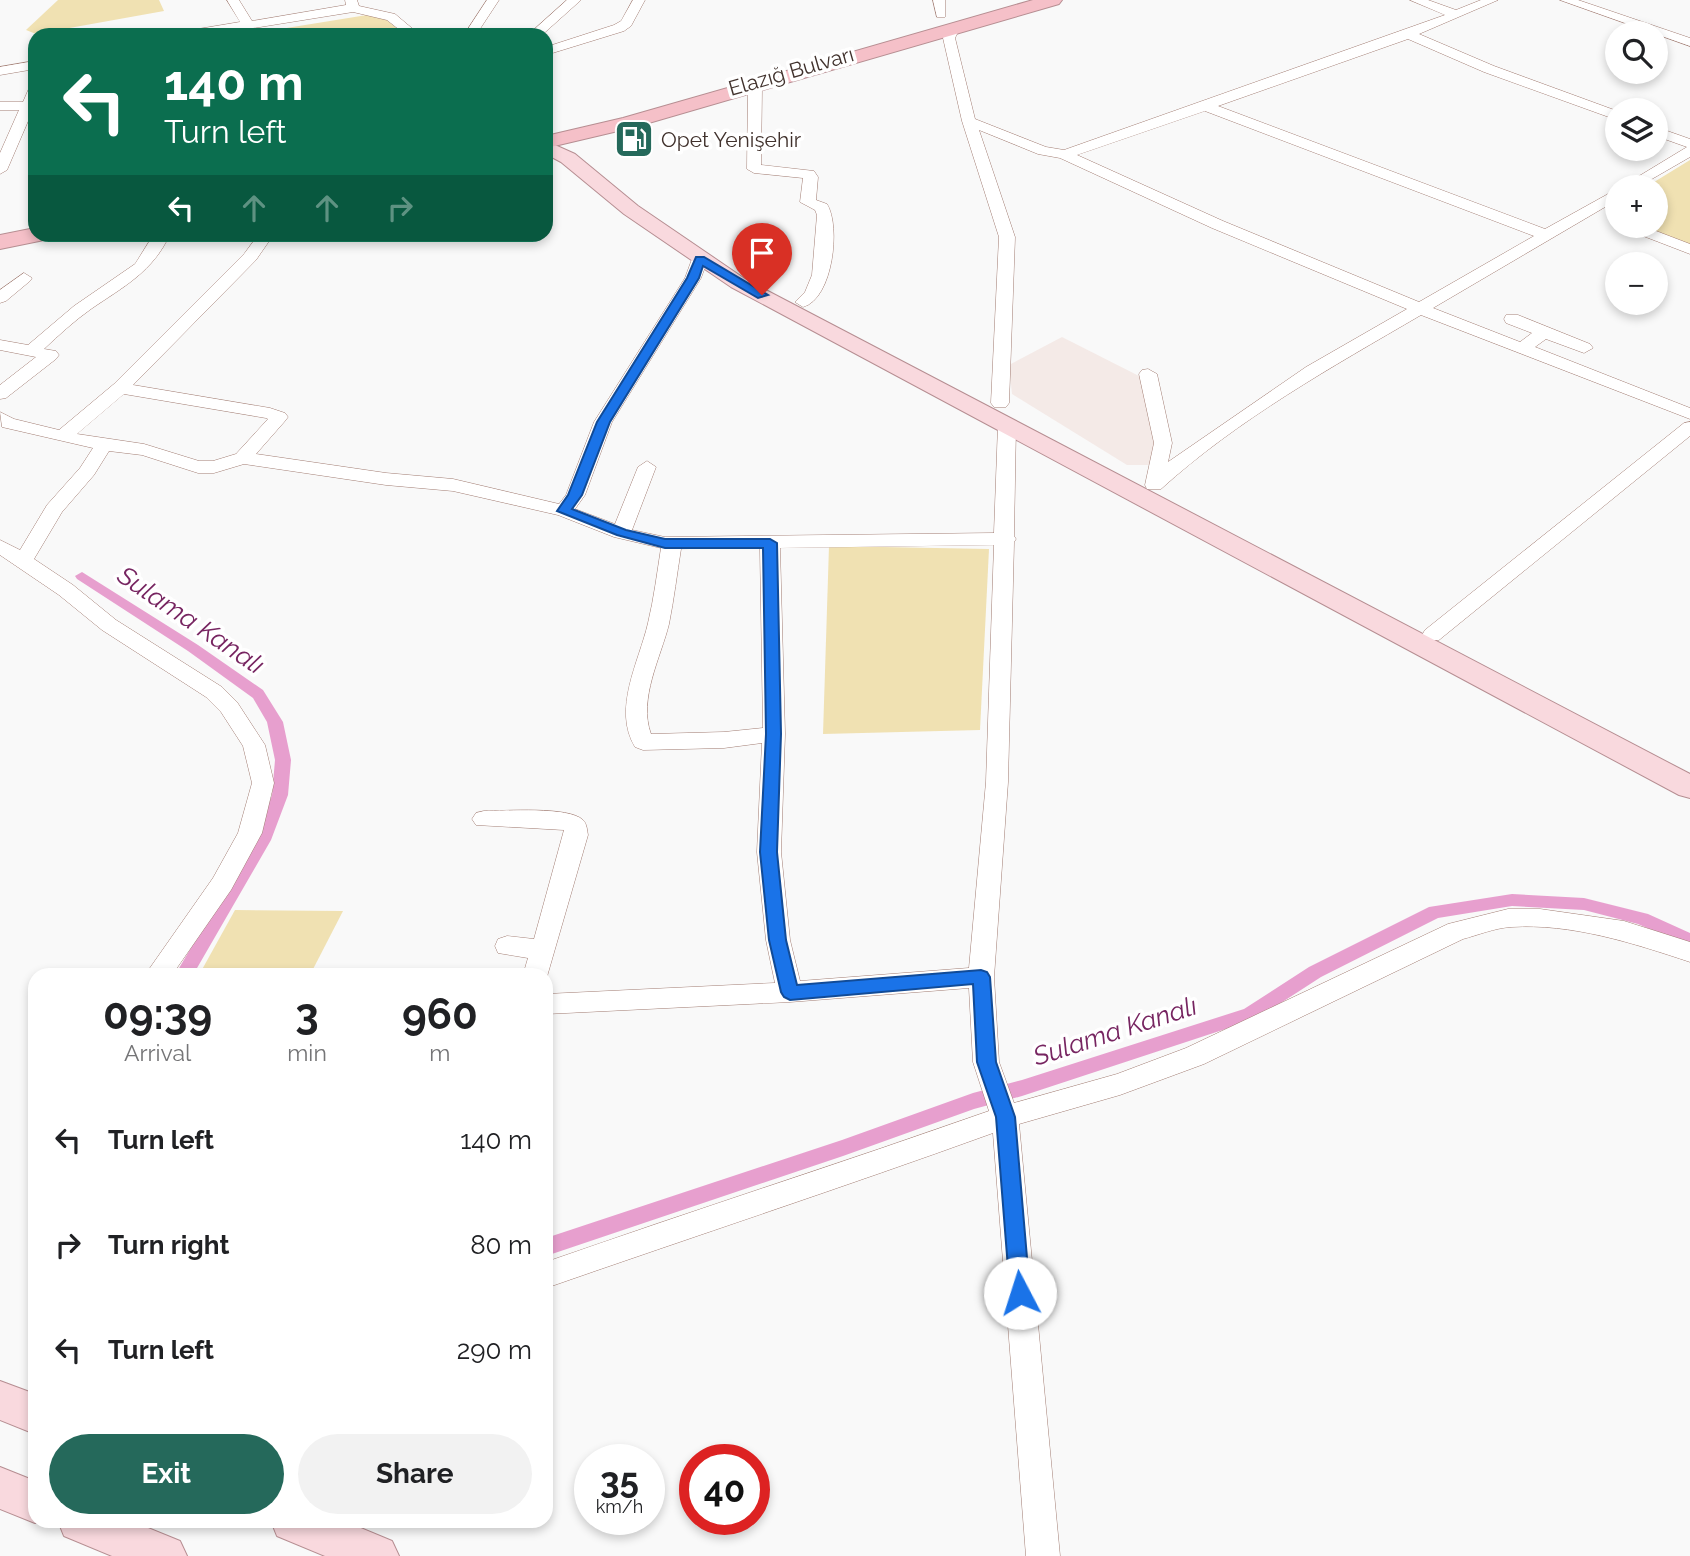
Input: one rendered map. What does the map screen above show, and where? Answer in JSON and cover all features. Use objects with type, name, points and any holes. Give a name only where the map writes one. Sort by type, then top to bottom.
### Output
[{"type":"highway","points":[[553,140],[755,86],[943,23],[987,0]]},
{"type":"highway","name":"Elazığ Bulvarı","points":[[553,126],[690,92],[1002,0]]},
{"type":"highway","name":"Elazığ Bulvarı","points":[[553,133],[776,77],[1034,0]]},
{"type":"highway","points":[[719,77],[943,23],[1053,0]]},
{"type":"main road","points":[[572,136],[571,147],[697,241],[755,277],[1690,787]]},
{"type":"main road","points":[[553,151],[568,158],[631,210],[738,283],[1154,485],[1179,502],[1690,767]]},
{"type":"main road","points":[[0,1399],[28,1411]]},
{"type":"main road","points":[[0,1488],[28,1499]]},
{"type":"main road","points":[[96,1528],[165,1556]]},
{"type":"main road","points":[[309,1528],[377,1556]]},
{"type":"street","points":[[233,0],[248,25]]},
{"type":"street","points":[[475,28],[493,0]]},
{"type":"street","points":[[542,28],[575,0]]},
{"type":"street","points":[[553,49],[619,28],[626,23],[639,0]]},
{"type":"street","points":[[1416,0],[1455,15]]},
{"type":"street","points":[[1064,154],[1408,34],[1492,0]]},
{"type":"street","points":[[1566,0],[1690,42]]},
{"type":"street","points":[[252,28],[356,7]]},
{"type":"street","points":[[229,28],[356,7],[391,17],[405,28]]},
{"type":"street","points":[[943,23],[969,121],[1007,237],[1003,414],[1006,539],[997,782],[981,977],[986,1062],[1004,1112],[1043,1556]]},
{"type":"street","points":[[1408,34],[1489,69],[1605,112]]},
{"type":"street","points":[[0,65],[28,60]]},
{"type":"street","points":[[0,71],[28,66]]},
{"type":"street","points":[[0,77],[28,72]]},
{"type":"street","points":[[755,86],[754,169],[809,174],[811,177],[808,201],[822,207],[825,215],[820,278],[814,293],[803,302]]},
{"type":"street","points":[[0,106],[27,106],[28,124],[0,170]]},
{"type":"street","points":[[1205,106],[1547,235]]},
{"type":"street","points":[[969,121],[1042,151],[1064,154],[1139,191],[1422,308],[1690,414]]},
{"type":"street","points":[[1668,136],[1690,144]]},
{"type":"street","points":[[1649,175],[1690,151]]},
{"type":"street","points":[[1154,485],[1186,456],[1312,371],[1605,201]]},
{"type":"street","points":[[1589,210],[1605,216]]},
{"type":"street","points":[[1661,238],[1690,249]]},
{"type":"street","points":[[32,351],[86,305],[132,276],[153,253],[158,242]]},
{"type":"street","points":[[62,437],[120,388],[250,257],[261,242]]},
{"type":"street","points":[[564,511],[575,495],[603,422],[693,278],[700,259]]},
{"type":"street","points":[[0,298],[24,278]]},
{"type":"street","points":[[1512,319],[1584,348]]},
{"type":"street","points":[[1523,348],[1544,332]]},
{"type":"street","points":[[0,345],[50,355],[0,394]]},
{"type":"street","points":[[1149,374],[1163,443],[1154,485]]},
{"type":"street","points":[[120,388],[279,417],[243,458]]},
{"type":"street","points":[[0,417],[8,423],[62,437],[144,450],[198,467],[214,467],[243,458],[386,479],[453,485],[564,511],[621,533],[672,544],[1006,539]]},
{"type":"street","points":[[1432,635],[1690,427]]},
{"type":"street","points":[[23,561],[54,509],[87,471],[104,445]]},
{"type":"street","points":[[621,533],[647,467]]},
{"type":"street","points":[[770,543],[774,734],[769,852],[778,940],[790,992]]},
{"type":"street","points":[[672,544],[658,627],[638,697],[638,735],[643,742],[724,740],[774,734]]},
{"type":"street","points":[[0,546],[66,590],[109,625],[214,692],[248,734],[256,753],[263,783],[259,807],[250,833],[222,884],[163,968]]},
{"type":"street","points":[[484,819],[567,821],[575,826],[576,835],[538,968]]},
{"type":"street","points":[[553,1273],[718,1215],[810,1187],[1004,1112],[1120,1084],[1195,1056],[1457,931],[1508,918],[1540,918],[1613,929],[1690,952]]},
{"type":"street","points":[[507,946],[542,950]]},
{"type":"street","points":[[553,1004],[790,992],[981,977]]},
{"type":"shaded area","points":[[58,0],[159,0],[164,11],[69,28],[28,28]]},
{"type":"shaded area","points":[[367,15],[382,16],[397,28],[286,28]]},
{"type":"shaded area","points":[[1690,160],[1690,245],[1668,237],[1668,175],[1666,175]]},
{"type":"shaded area","points":[[1062,337],[1145,379],[1158,465],[1127,465],[1012,394],[1009,365]]},
{"type":"shaded area","points":[[829,546],[989,549],[980,730],[823,734]]},
{"type":"shaded area","points":[[235,910],[343,911],[314,968],[203,968]]},
{"type":"waterway","name":"Sulama Kanalı","points":[[82,576],[258,694],[275,722],[283,760],[280,795],[263,840],[188,968]]},
{"type":"waterway","name":"Sulama Kanalı","points":[[553,1245],[843,1148],[973,1101],[1022,1088],[1250,1014],[1315,972],[1435,912],[1512,900],[1584,904],[1642,919],[1690,940]]},
{"type":"place","name":"Opet Yenişehir","points":[[634,139]]},
{"type":"route","points":[[762,295],[700,259],[693,278],[603,422],[575,495],[564,511],[621,533],[665,544],[770,543],[774,734],[769,852],[778,940],[790,992],[981,977],[986,1062],[1005,1117],[1020,1293]]}]
